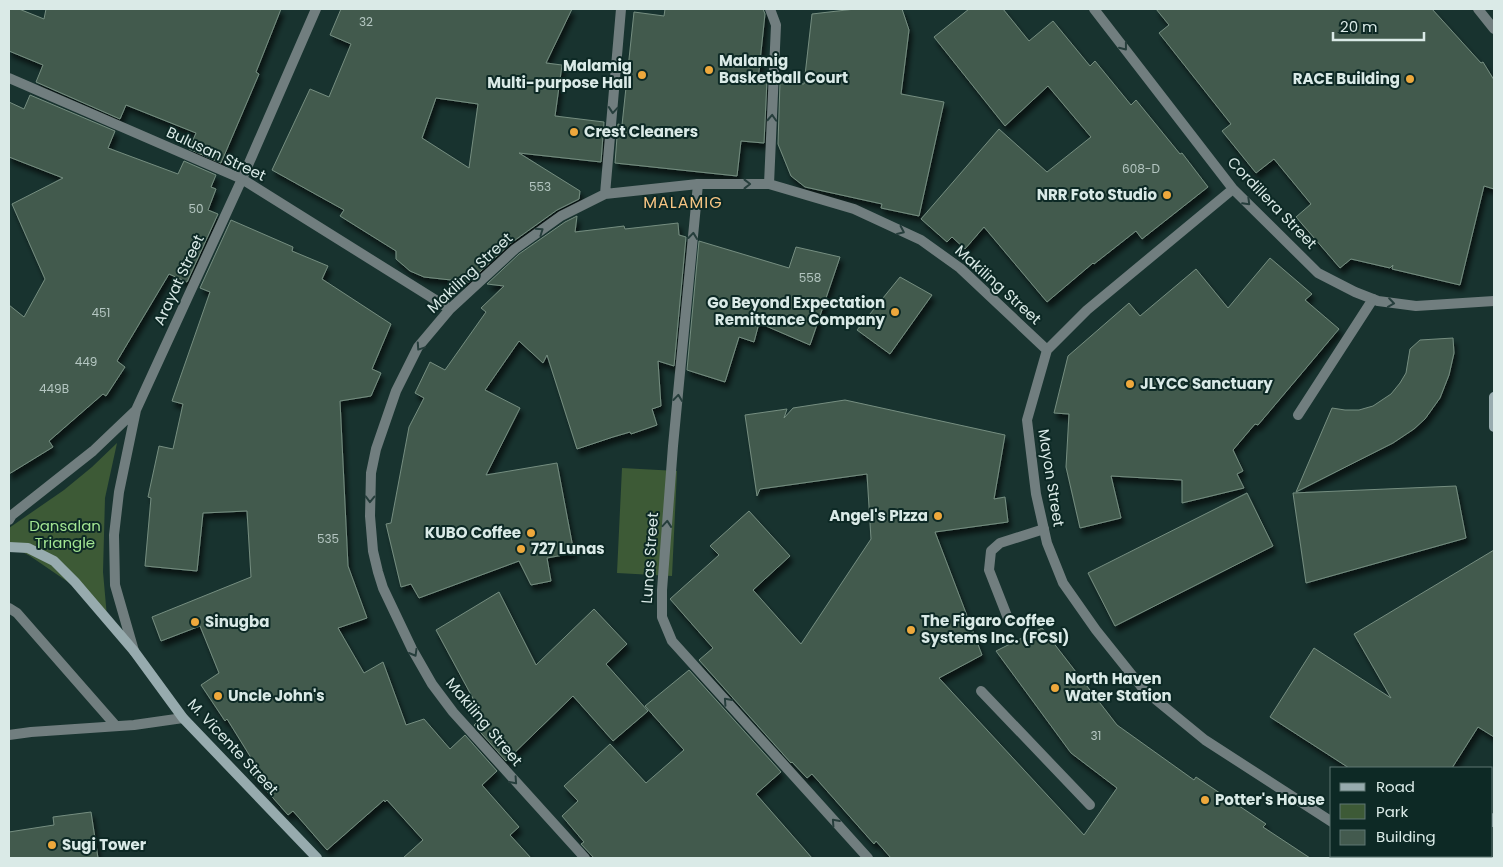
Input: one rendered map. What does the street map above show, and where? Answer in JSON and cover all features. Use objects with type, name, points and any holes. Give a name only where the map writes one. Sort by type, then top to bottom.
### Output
[{"type":"street","name":"Arayat Street","points":[[9,520],[12,515],[93,451],[136,410],[242,179],[316,9]]},
{"type":"street","points":[[605,194],[621,9]]},
{"type":"street","points":[[769,184],[776,24],[770,9]]},
{"type":"street","name":"Cordillera Street","points":[[1094,9],[1233,189],[1318,273],[1373,299],[1416,306],[1494,302]]},
{"type":"street","points":[[1478,9],[1494,29]]},
{"type":"street","name":"Bulusan Street","points":[[9,78],[242,179],[450,309]]},
{"type":"street","name":"Makiling Street","points":[[585,858],[453,712],[432,684],[412,649],[383,588],[378,572],[373,551],[370,516],[371,473],[376,449],[396,391],[418,347],[450,309],[515,249],[561,216],[605,194],[698,184],[769,184],[854,209],[921,240],[960,268],[1047,350]]},
{"type":"street","name":"Lunas Street","points":[[698,184],[673,446],[662,590],[662,620],[672,640],[868,858]]},
{"type":"street","name":"Mayon Street","points":[[1233,189],[1087,310],[1047,350],[1027,420],[1036,494],[1046,543],[1063,582],[1096,630],[1144,690],[1205,740],[1330,821]]},
{"type":"street","points":[[1298,415],[1373,299]]},
{"type":"street","points":[[1494,397],[1494,427]]},
{"type":"street","name":"M. Vicente Street","points":[[134,651],[115,585],[114,534],[119,492],[136,410]]},
{"type":"street","points":[[1009,621],[989,570],[991,550],[1000,544],[1044,529]]},
{"type":"street","name":"M. Vicente Street","points":[[9,547],[28,548],[54,561],[75,582],[134,651],[183,718],[317,858]]},
{"type":"street","points":[[9,608],[17,613],[116,726]]},
{"type":"street","points":[[981,690],[1090,805]]},
{"type":"street","points":[[9,736],[31,732],[116,726],[183,718]]},
{"type":"green space","name":"Dansalan Triangle","points":[[117,443],[105,498],[103,572],[107,617],[68,582],[30,556],[9,545],[9,528],[64,490]]},
{"type":"green space","points":[[622,468],[677,471],[672,576],[617,573]]},
{"type":"building","points":[[9,9],[19,9],[44,19],[46,9],[281,9],[256,72],[259,74],[221,163],[189,149],[196,133],[126,105],[120,119],[36,82],[43,65],[9,51]]},
{"type":"building","points":[[341,9],[572,9],[546,63],[562,65],[555,116],[604,122],[601,162],[519,153],[580,191],[579,199],[557,210],[511,243],[469,282],[424,277],[410,271],[396,259],[396,251],[340,216],[344,210],[272,170],[310,89],[329,97],[351,44],[330,35]],"holes":[[[436,98],[478,104],[469,168],[422,138]]]},
{"type":"building","points":[[665,9],[763,9],[765,14],[758,80],[767,80],[764,143],[741,141],[737,176],[615,163],[618,124],[622,125],[634,12],[664,16]]},
{"type":"building","points":[[855,9],[902,9],[909,30],[901,94],[944,102],[919,216],[881,208],[882,204],[805,187],[791,176],[778,144],[780,82],[804,84],[812,14]]},
{"type":"building","points":[[969,9],[1003,9],[1029,41],[1053,21],[1090,66],[1095,61],[1131,105],[1136,100],[1180,154],[1182,153],[1208,187],[1142,239],[1136,231],[1093,263],[1047,302],[984,227],[965,249],[952,237],[947,242],[921,219],[999,129],[1047,172],[1091,137],[1048,86],[1005,126],[934,37]]},
{"type":"building","points":[[1156,9],[1432,9],[1481,63],[1483,62],[1494,80],[1494,189],[1484,186],[1460,285],[1392,269],[1393,265],[1390,268],[1351,259],[1340,268],[1296,217],[1311,204],[1274,159],[1256,173],[1222,131],[1231,124],[1159,33],[1169,25]]},
{"type":"building","points":[[30,95],[115,131],[108,148],[178,174],[184,161],[216,175],[211,187],[216,189],[208,210],[218,214],[187,282],[169,274],[117,361],[125,367],[106,396],[103,394],[49,441],[53,447],[9,474],[9,305],[24,317],[45,279],[12,204],[63,178],[9,157],[9,102],[24,109]]},
{"type":"building","points":[[577,216],[575,232],[624,226],[625,229],[678,223],[679,235],[686,237],[674,366],[658,361],[661,406],[652,409],[657,425],[577,449],[547,355],[543,363],[519,341],[485,390],[520,408],[486,475],[557,463],[574,553],[547,558],[551,581],[531,585],[519,561],[419,598],[411,584],[401,587],[386,524],[391,523],[409,427],[424,398],[415,393],[430,362],[445,370],[486,312],[481,308],[504,286],[487,284],[519,254],[565,222]]},
{"type":"building","points":[[231,220],[293,247],[292,251],[328,266],[322,279],[391,324],[372,369],[381,373],[371,396],[340,401],[348,566],[367,618],[338,628],[364,673],[383,662],[406,725],[424,719],[450,749],[465,735],[497,771],[482,785],[519,827],[510,835],[531,858],[403,858],[423,840],[387,800],[385,802],[384,800],[327,850],[293,811],[288,815],[252,774],[258,769],[227,719],[225,721],[201,685],[219,673],[200,626],[161,641],[152,617],[251,577],[247,511],[203,513],[197,571],[145,566],[151,498],[148,497],[159,446],[173,449],[183,404],[172,401],[210,292],[200,288]]},
{"type":"building","points":[[699,241],[789,268],[796,247],[840,257],[810,345],[759,323],[754,342],[739,337],[725,382],[687,370]]},
{"type":"building","points":[[1270,258],[1312,294],[1305,300],[1339,329],[1258,425],[1255,424],[1233,450],[1243,471],[1237,474],[1244,488],[1182,503],[1182,480],[1111,476],[1121,518],[1080,528],[1066,467],[1069,414],[1054,413],[1068,356],[1129,303],[1140,316],[1196,269],[1228,308]]},
{"type":"building","name":"Go Beyond Expectation Remittance Company","points":[[900,277],[932,295],[890,354],[857,330]]},
{"type":"building","points":[[1453,338],[1454,353],[1449,375],[1440,398],[1425,419],[1393,443],[1296,492],[1332,408],[1359,410],[1373,406],[1391,394],[1400,383],[1406,373],[1410,349],[1420,340]]},
{"type":"building","points":[[845,400],[1005,435],[994,499],[1005,497],[1008,522],[935,532],[982,655],[939,678],[1084,835],[1117,788],[1071,753],[996,651],[1042,628],[1117,725],[1194,780],[1196,777],[1266,824],[1263,827],[1310,858],[891,858],[876,841],[874,844],[812,774],[807,778],[791,763],[699,660],[713,648],[670,599],[719,555],[710,546],[749,511],[790,556],[753,590],[801,644],[871,539],[867,474],[760,489],[757,496],[745,415],[787,409],[784,418],[793,408]]},
{"type":"building","points":[[1456,486],[1466,538],[1306,583],[1293,493]]},
{"type":"building","points":[[1247,493],[1273,546],[1115,626],[1088,573]]},
{"type":"building","points":[[1494,550],[1494,737],[1478,727],[1453,767],[1347,767],[1270,717],[1314,648],[1391,698],[1354,634]]},
{"type":"building","points":[[499,592],[536,665],[594,609],[627,644],[606,664],[648,711],[613,741],[573,696],[506,761],[474,725],[483,717],[436,630]]},
{"type":"building","points":[[689,670],[781,772],[756,794],[812,858],[594,858],[581,844],[584,842],[562,816],[578,801],[564,786],[610,744],[646,783],[684,750],[645,706]]},
{"type":"building","name":"Sugi Tower","points":[[91,812],[98,858],[9,858],[9,832],[54,825],[53,817]]},
{"type":"place","name":"Malamig Basketball Court","points":[[709,70]]},
{"type":"place","name":"Malamig Multi-purpose Hall","points":[[642,75]]},
{"type":"place","name":"RACE Building","points":[[1410,79]]},
{"type":"place","name":"Crest Cleaners","points":[[574,132]]},
{"type":"place","name":"NRR Foto Studio","points":[[1167,195]]},
{"type":"place","name":"Go Beyond Expectation Remittance Company","points":[[895,312]]},
{"type":"place","name":"JLYCC Sanctuary","points":[[1130,384]]},
{"type":"place","name":"Angel's PIzza","points":[[938,516]]},
{"type":"place","name":"KUBO Coffee","points":[[531,533]]},
{"type":"place","name":"727 Lunas","points":[[521,549]]},
{"type":"place","name":"Sinugba","points":[[195,622]]},
{"type":"place","name":"The Figaro Coffee Systems Inc. (FCSI)","points":[[911,630]]},
{"type":"place","name":"North Haven Water Station","points":[[1055,688]]},
{"type":"place","name":"Uncle John's","points":[[218,696]]},
{"type":"place","name":"Potter's House","points":[[1205,800]]},
{"type":"place","name":"Sugi Tower","points":[[52,845]]},
{"type":"district","name":"MALAMIG","points":[[683,202]]}]
